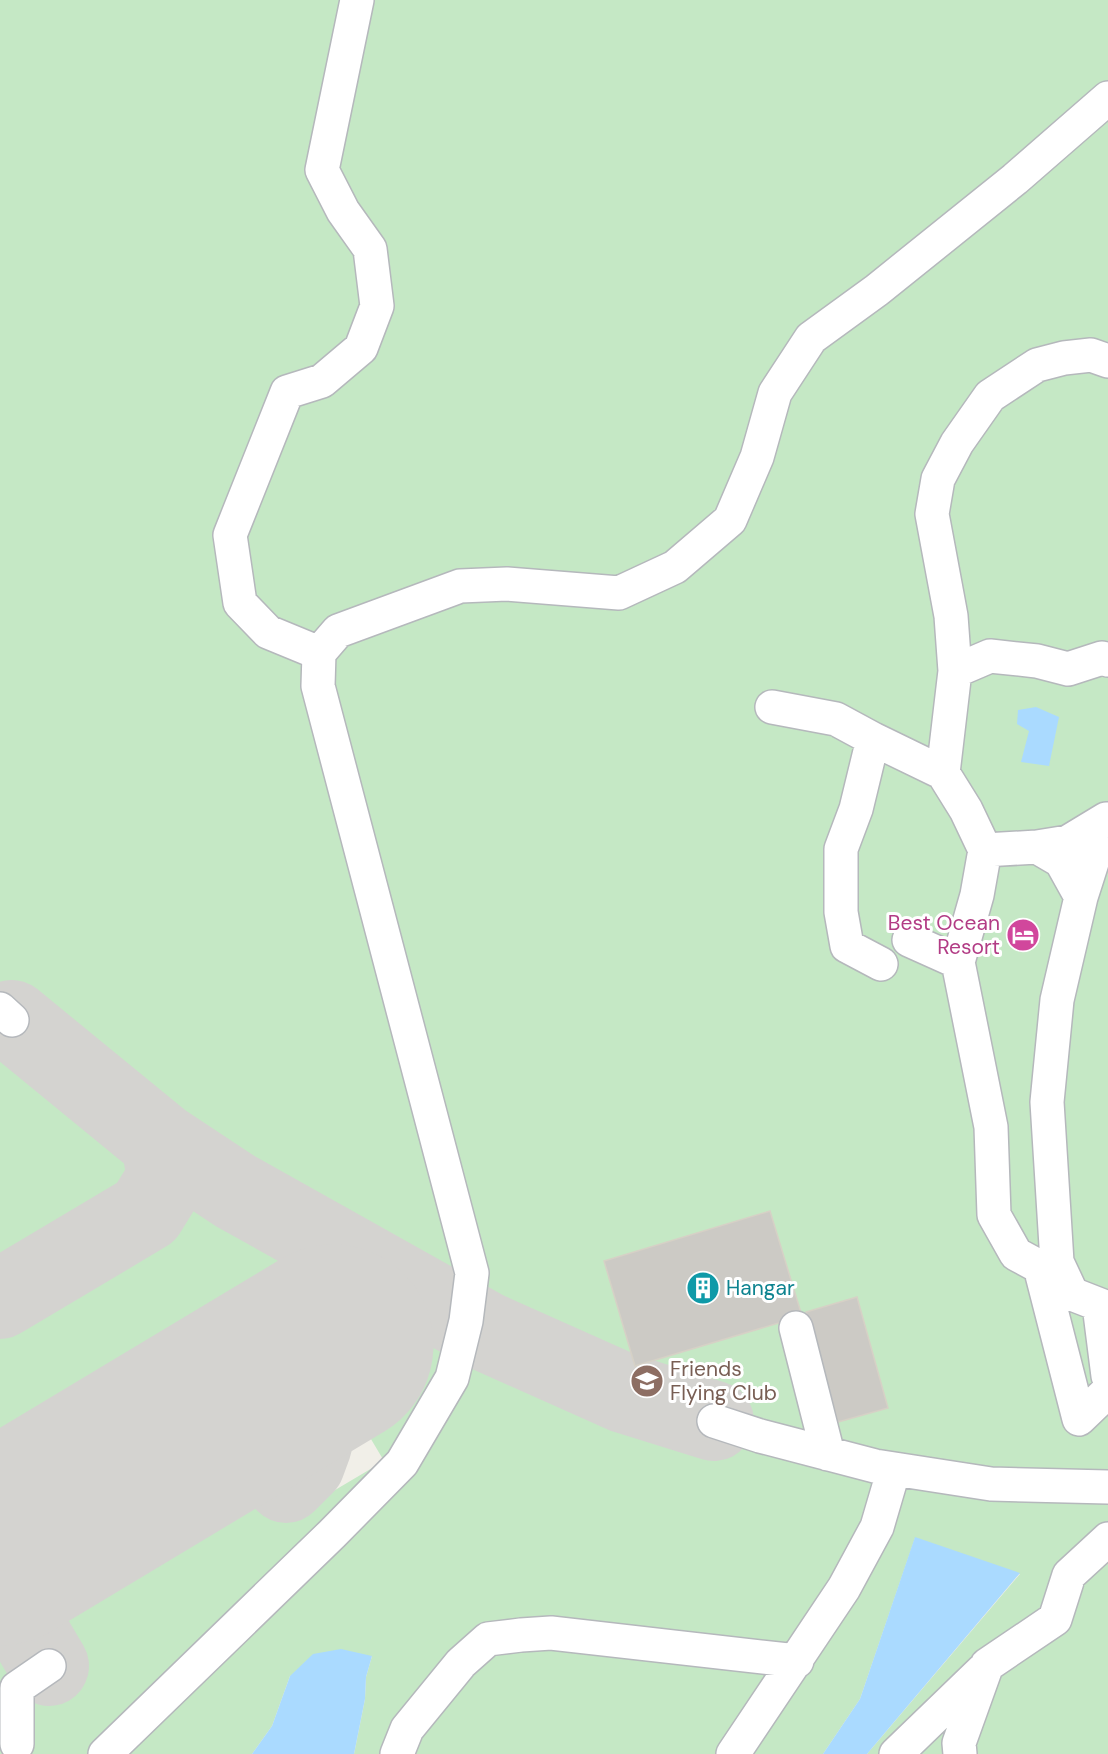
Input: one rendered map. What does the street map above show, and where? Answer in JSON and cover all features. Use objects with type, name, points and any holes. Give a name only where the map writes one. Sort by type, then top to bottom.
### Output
[{"type":"street","points":[[319,653],[268,632],[240,603],[230,535],[287,392],[321,381],[361,348],[377,306],[370,249],[343,211],[322,171],[357,0]]},
{"type":"street","points":[[105,1754],[402,1463],[452,1378],[466,1321],[472,1273],[318,686],[319,653],[338,631],[460,586],[507,584],[619,593],[675,567],[730,520],[757,457],[776,393],[811,338],[877,290],[1015,179],[1108,98]]},
{"type":"street","points":[[943,773],[956,671],[951,616],[932,514],[938,479],[957,443],[990,396],[1037,365],[1064,358],[1092,355],[1108,361]]},
{"type":"street","points":[[956,671],[990,656],[1037,661],[1068,669],[1102,658],[1108,660]]},
{"type":"street","points":[[772,707],[836,719],[943,773],[966,810],[985,850],[977,895],[958,962],[991,1127],[993,1215],[1016,1254],[1048,1264],[1072,1294],[1103,1306],[1108,1376]]},
{"type":"street","points":[[873,739],[856,808],[841,849],[840,912],[847,946],[881,964]]},
{"type":"street","points":[[985,850],[1037,847],[1068,842],[1107,815]]},
{"type":"street","points":[[1107,815],[1081,897],[1057,1000],[1047,1102],[1048,1264],[1079,1419],[1108,1391]]},
{"type":"street","points":[[1037,847],[1061,861],[1081,897]]},
{"type":"street","points":[[909,940],[958,962]]},
{"type":"street","points":[[796,1328],[828,1454]]},
{"type":"street","points":[[714,1421],[875,1466],[991,1485],[1108,1487]]},
{"type":"street","points":[[733,1754],[844,1588],[877,1527],[894,1469]]},
{"type":"street","points":[[896,1754],[987,1665],[1055,1619],[1069,1575],[1108,1539]]},
{"type":"street","points":[[397,1754],[407,1729],[461,1663],[488,1639],[551,1633],[797,1661]]},
{"type":"street","points":[[960,1754],[959,1743],[987,1665]]},
{"type":"street","points":[[15,1750],[17,1688],[50,1666]]},
{"type":"green space","points":[[0,0],[1108,0],[1108,1754],[867,1754],[1020,1574],[915,1538],[860,1699],[823,1754],[354,1754],[365,1699],[366,1677],[372,1656],[290,1676],[272,1726],[252,1754],[0,1754],[0,1626],[7,1632],[36,1681],[67,1661],[37,1612],[40,1578],[363,1384],[312,1301],[0,1490]],"holes":[[[346,1397],[384,1461],[293,1515],[256,1451]]]},
{"type":"water","points":[[1036,707],[1059,717],[1049,766],[1021,762],[1029,731],[1017,724],[1018,710]]},
{"type":"water","points":[[915,1537],[1020,1573],[867,1754],[823,1754],[860,1699]]},
{"type":"water","points":[[341,1649],[372,1656],[366,1677],[365,1699],[354,1754],[252,1754],[272,1726],[290,1676],[313,1654]]},
{"type":"building","name":"Hangar","points":[[770,1211],[802,1316],[635,1366],[604,1261]]},
{"type":"building","points":[[857,1297],[888,1408],[838,1422],[806,1312]]},
{"type":"taxiway","points":[[0,1299],[146,1212],[167,1178],[161,1142],[12,1020]]},
{"type":"taxiway","points":[[161,1142],[235,1191],[485,1331],[624,1393],[714,1421]]},
{"type":"taxiway","points":[[233,1405],[266,1402],[290,1412],[293,1389],[312,1358]]},
{"type":"taxiway","points":[[286,1483],[305,1464],[312,1445],[290,1412]]},
{"type":"taxiway","points":[[0,1536],[14,1537],[3,1565],[8,1597],[49,1666]]},
{"type":"runway","points":[[0,1545],[333,1345]]},
{"type":"place","name":"Best Ocean Resort","points":[[1023,935]]},
{"type":"place","name":"Hangar","points":[[703,1288]]},
{"type":"place","name":"Friends Flying Club","points":[[647,1381]]}]
